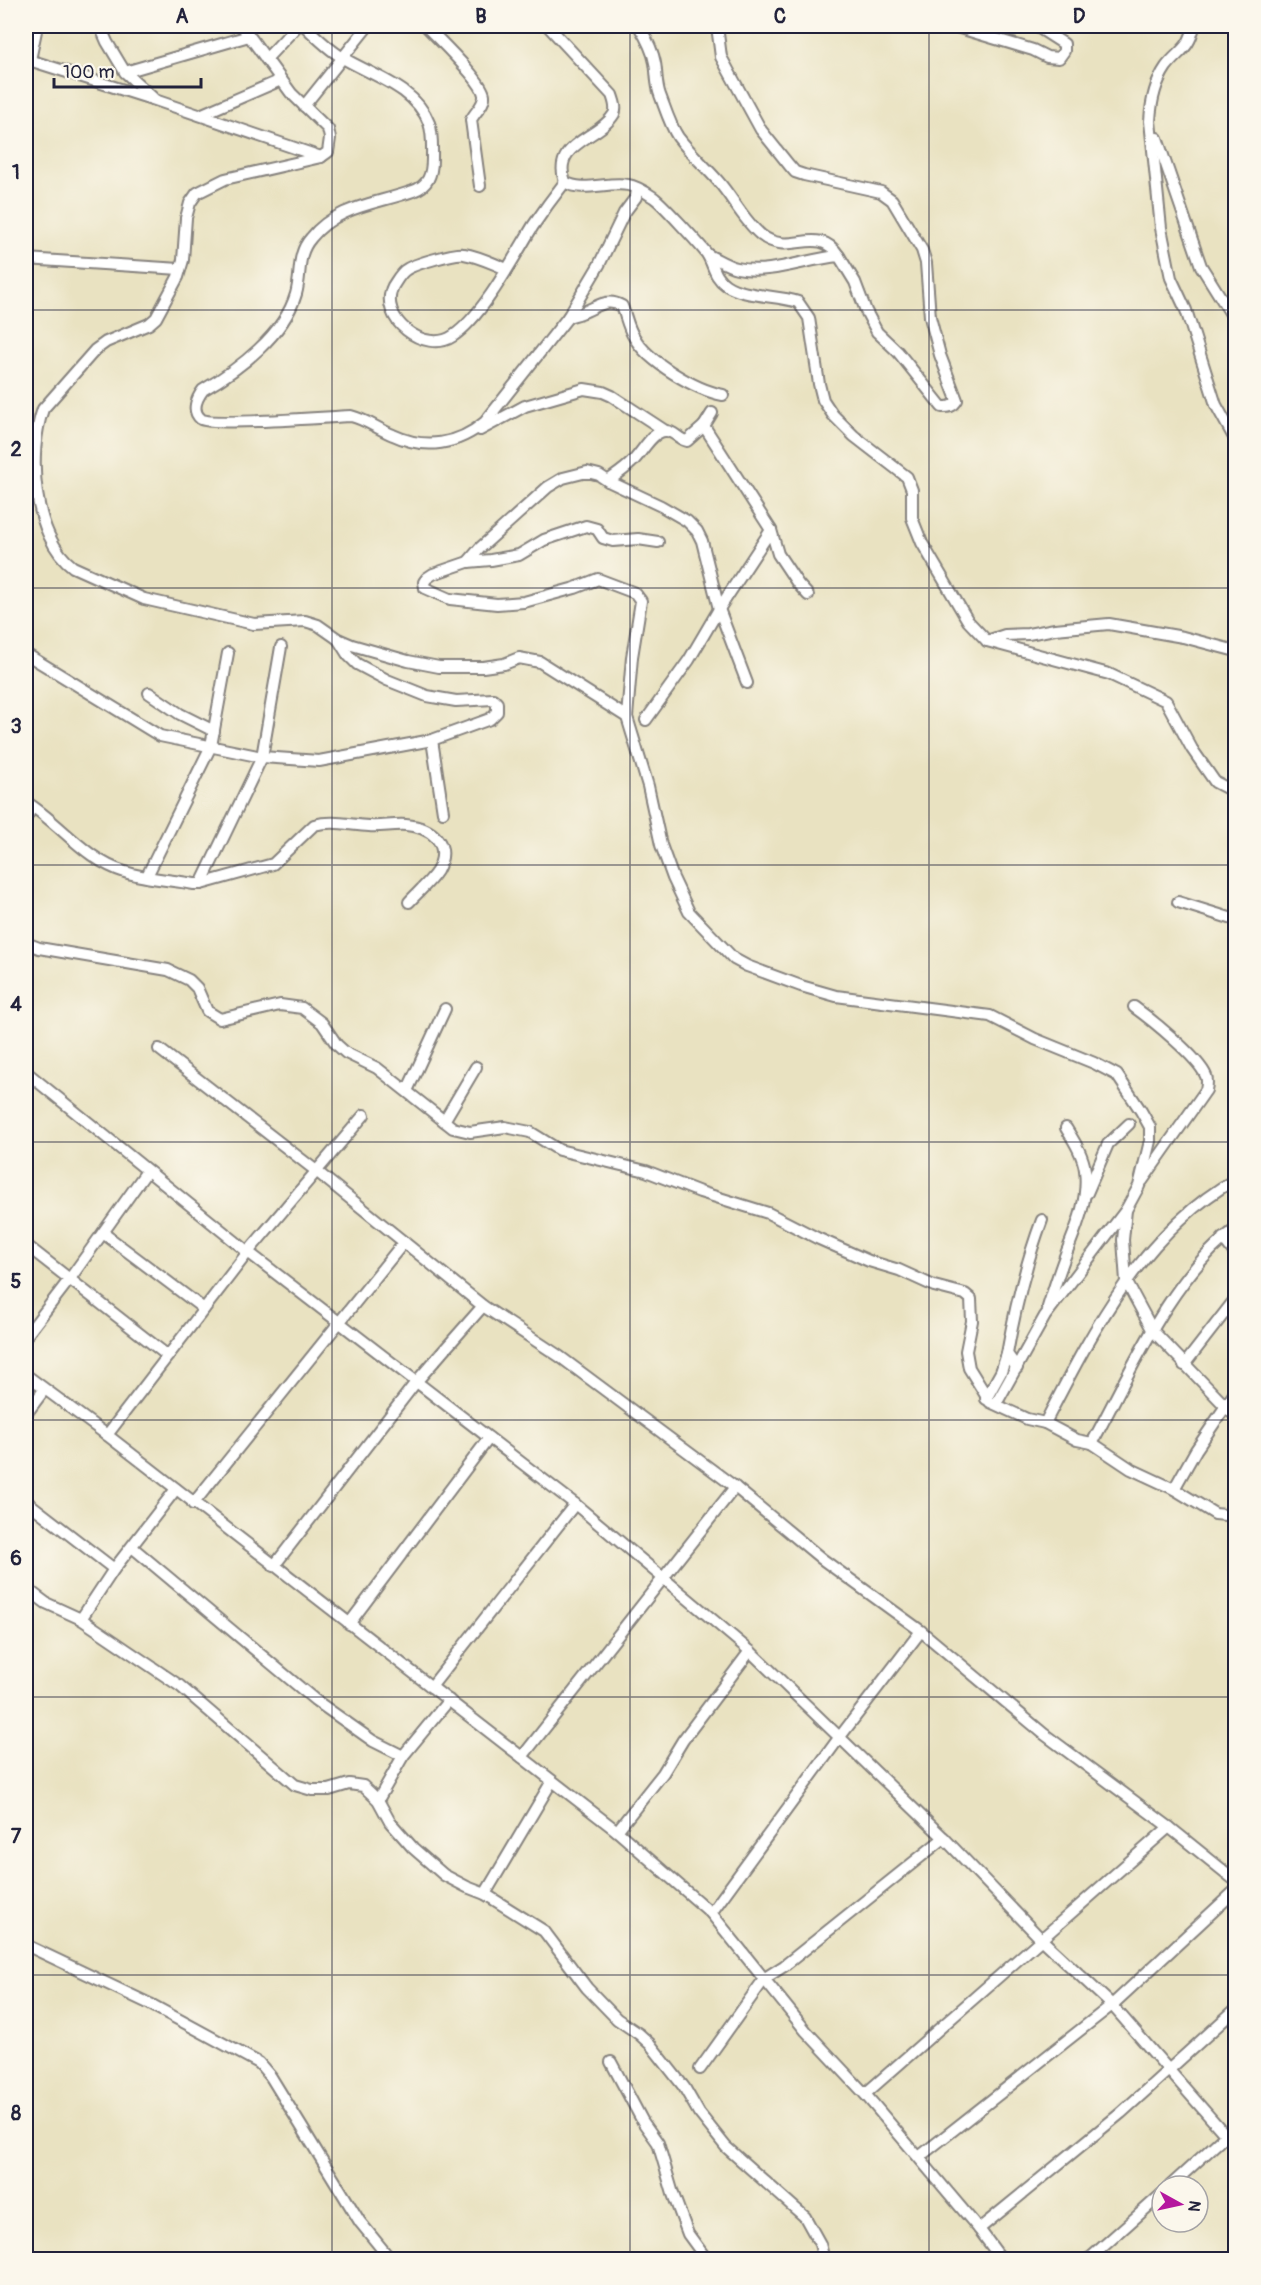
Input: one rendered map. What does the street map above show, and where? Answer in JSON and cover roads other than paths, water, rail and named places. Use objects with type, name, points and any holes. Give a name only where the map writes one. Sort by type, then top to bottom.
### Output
[{"type":"street","points":[[37,26],[28,60],[155,100],[321,157]]},
{"type":"street","points":[[100,26],[125,72],[155,100]]},
{"type":"street","points":[[242,26],[281,80],[328,129],[330,146],[328,152],[321,157],[225,178],[197,193],[190,203],[186,218],[183,260],[156,318],[149,324],[106,342],[95,350],[43,409],[39,419],[35,455],[40,513],[51,541],[63,560],[73,567],[144,599],[254,624],[305,621],[318,625],[338,639],[408,661],[439,667],[483,667],[504,664],[519,658],[540,662],[627,717]]},
{"type":"street","points":[[266,59],[297,26]]},
{"type":"street","points":[[305,26],[343,58],[384,78],[417,103],[429,125],[432,163],[430,175],[426,184],[415,190],[357,207],[319,228],[302,250],[296,295],[289,311],[247,362],[203,390],[197,397],[196,412],[200,418],[207,421],[293,420],[351,416],[364,419],[392,435],[410,441],[446,443],[472,433],[525,406],[584,389],[612,396],[664,430],[671,432],[680,440],[687,441],[704,426],[712,413]]},
{"type":"street","points":[[304,106],[368,26]]},
{"type":"street","points":[[426,26],[476,80],[484,95],[483,101],[471,120],[480,186]]},
{"type":"street","points":[[540,26],[552,29],[612,95],[615,108],[614,114],[568,151],[562,164],[565,182],[575,187],[627,184],[655,197],[708,255],[717,276],[726,285],[739,291],[798,302],[805,309],[809,318],[823,400],[833,415],[854,436],[907,477],[912,490],[912,518],[922,543],[968,621],[987,641],[1109,674],[1166,701],[1192,749],[1215,782],[1236,794]]},
{"type":"street","points":[[639,26],[655,61],[658,92],[677,135],[696,159],[718,181],[761,235],[774,243],[796,244],[817,240],[832,246],[855,282],[877,332],[898,352],[942,407],[955,404],[957,400],[940,355],[930,317],[926,263],[922,250],[898,209],[892,200],[881,192],[795,172],[761,130],[721,57],[717,26]]},
{"type":"street","points":[[953,26],[1033,50],[1047,57],[1059,58],[1064,51],[1064,44],[1035,26]]},
{"type":"street","points":[[1194,26],[1187,47],[1168,65],[1160,78],[1150,114],[1161,228],[1171,278],[1186,310],[1216,405],[1236,441]]},
{"type":"street","points":[[125,72],[249,36]]},
{"type":"street","points":[[200,115],[281,80]]},
{"type":"street","points":[[1150,114],[1201,266],[1236,322]]},
{"type":"street","points":[[507,269],[463,253],[415,265],[406,269],[392,289],[392,309],[397,319],[414,336],[423,340],[443,341],[453,336],[468,322],[507,269],[534,224],[565,182]]},
{"type":"street","points":[[472,433],[485,422],[568,317],[599,265],[624,213],[636,197],[637,189]]},
{"type":"street","points":[[708,255],[735,268],[756,270],[839,256]]},
{"type":"street","points":[[26,259],[180,269]]},
{"type":"street","points":[[568,317],[587,311],[598,304],[617,303],[622,306],[633,336],[654,360],[708,392],[723,395]]},
{"type":"street","points":[[704,426],[771,530],[778,554],[808,595]]},
{"type":"street","points":[[608,481],[632,463],[657,434],[664,430]]},
{"type":"street","points":[[468,562],[499,530],[554,483],[563,478],[586,472],[599,475],[661,506],[687,521],[697,531],[702,541],[719,609],[747,683]]},
{"type":"street","points":[[658,542],[638,539],[613,541],[603,538],[597,529],[586,526],[544,540],[519,555],[468,562],[427,578],[424,582],[425,588],[450,599],[497,604],[524,602],[576,588],[597,579],[636,593],[641,601],[632,657],[627,717],[648,786],[661,845],[689,912],[734,959],[771,976],[836,996],[990,1016],[1035,1039],[1106,1068],[1117,1075],[1142,1111],[1150,1127],[1150,1141],[1139,1186]]},
{"type":"street","points":[[646,720],[689,660],[719,609],[771,530]]},
{"type":"street","points":[[987,641],[1005,635],[1110,624],[1183,637],[1236,651]]},
{"type":"street","points":[[26,654],[160,736],[262,757],[319,761],[432,740],[494,716],[498,709],[496,701],[440,700],[387,680],[357,664],[338,639]]},
{"type":"street","points":[[201,884],[262,757],[281,647]]},
{"type":"street","points":[[147,876],[211,746],[228,653]]},
{"type":"street","points":[[149,693],[180,714],[214,731]]},
{"type":"street","points":[[432,740],[443,812]]},
{"type":"street","points":[[26,818],[29,804],[49,818],[76,844],[96,858],[124,872],[201,884],[273,864],[314,825],[322,822],[370,826],[408,825],[428,830],[439,839],[442,850],[440,865],[436,873],[409,902]]},
{"type":"street","points":[[1178,902],[1236,920]]},
{"type":"street","points":[[26,943],[39,948],[168,970],[189,980],[197,988],[207,1011],[220,1019],[280,1005],[302,1008],[322,1023],[337,1045],[346,1053],[377,1068],[453,1128],[470,1132],[505,1127],[530,1132],[558,1150],[646,1171],[700,1192],[768,1213],[869,1261],[899,1270],[934,1286],[965,1294],[971,1299],[973,1312],[966,1351],[969,1368],[986,1398],[1027,1419],[1046,1423],[1077,1440],[1092,1443],[1131,1469],[1174,1489],[1215,1514],[1236,1516]]},
{"type":"street","points":[[996,1404],[1045,1316],[1126,1210],[1139,1186],[1206,1090],[1208,1081],[1200,1066],[1151,1019],[1134,1006]]},
{"type":"street","points":[[407,1091],[445,1010]]},
{"type":"street","points":[[159,1049],[315,1170],[483,1306],[559,1356],[735,1487],[822,1559],[921,1631],[1044,1734],[1169,1827],[1236,1881]]},
{"type":"street","points":[[444,1121],[476,1067]]},
{"type":"street","points":[[26,1072],[248,1252],[575,1504],[750,1651],[944,1839],[1042,1940],[1112,2005],[1224,2136],[1236,2147]]},
{"type":"street","points":[[107,1435],[248,1252],[315,1170],[364,1115]]},
{"type":"street","points":[[1045,1316],[1065,1256],[1074,1238],[1085,1196],[1108,1144],[1128,1124]]},
{"type":"street","points":[[1066,1128],[1078,1148],[1084,1169],[1085,1196]]},
{"type":"street","points":[[26,1336],[147,1171]]},
{"type":"street","points":[[1046,1423],[1080,1355],[1126,1281],[1179,1220],[1236,1179]]},
{"type":"street","points":[[1126,1210],[1123,1240],[1126,1281],[1153,1331],[1236,1417]]},
{"type":"street","points":[[986,1398],[1001,1372],[1007,1354],[1027,1260],[1042,1220]]},
{"type":"street","points":[[1092,1443],[1153,1331],[1182,1285],[1223,1238],[1236,1229]]},
{"type":"street","points":[[103,1233],[204,1310]]},
{"type":"street","points":[[1223,1238],[1236,1255]]},
{"type":"street","points":[[193,1504],[404,1242]]},
{"type":"street","points":[[26,1245],[168,1356]]},
{"type":"street","points":[[1185,1365],[1236,1298]]},
{"type":"street","points":[[274,1566],[416,1382],[483,1306]]},
{"type":"street","points":[[1007,1354],[1017,1368]]},
{"type":"street","points":[[26,1375],[107,1435],[193,1504],[617,1830],[711,1912],[806,2031],[865,2094],[1002,2259]]},
{"type":"street","points":[[26,1414],[44,1390]]},
{"type":"street","points":[[1174,1489],[1196,1450],[1236,1391]]},
{"type":"street","points":[[349,1624],[489,1438]]},
{"type":"street","points":[[522,1758],[735,1487]]},
{"type":"street","points":[[81,1619],[114,1569],[176,1489]]},
{"type":"street","points":[[26,1501],[114,1569]]},
{"type":"street","points":[[431,1687],[575,1504]]},
{"type":"street","points":[[132,1547],[315,1700],[373,1741],[403,1756]]},
{"type":"street","points":[[26,1588],[45,1603],[81,1619],[180,1686],[295,1785],[312,1790],[329,1790],[349,1784],[359,1784],[371,1791],[390,1822],[413,1848],[444,1875],[485,1894],[544,1931],[587,1988],[617,2019],[650,2044],[684,2087],[699,2113],[726,2147],[805,2217],[820,2244],[824,2259]]},
{"type":"street","points":[[711,1912],[838,1738],[921,1631]]},
{"type":"street","points":[[617,1830],[663,1773],[683,1740],[750,1651]]},
{"type":"street","points":[[378,1800],[403,1756],[449,1700]]},
{"type":"street","points":[[485,1894],[552,1780]]},
{"type":"street","points":[[865,2094],[1169,1827]]},
{"type":"street","points":[[700,2068],[765,1978],[784,1966],[944,1839]]},
{"type":"street","points":[[919,2157],[1112,2005],[1236,1890]]},
{"type":"street","points":[[26,1945],[150,2004],[259,2063],[271,2077],[360,2222],[391,2259]]},
{"type":"street","points":[[979,2229],[1121,2113],[1236,2009]]},
{"type":"street","points":[[611,2062],[643,2122],[658,2143],[688,2234],[707,2259]]},
{"type":"street","points":[[1183,2174],[1236,2126]]},
{"type":"street","points":[[1088,2259],[1150,2205]]}]
